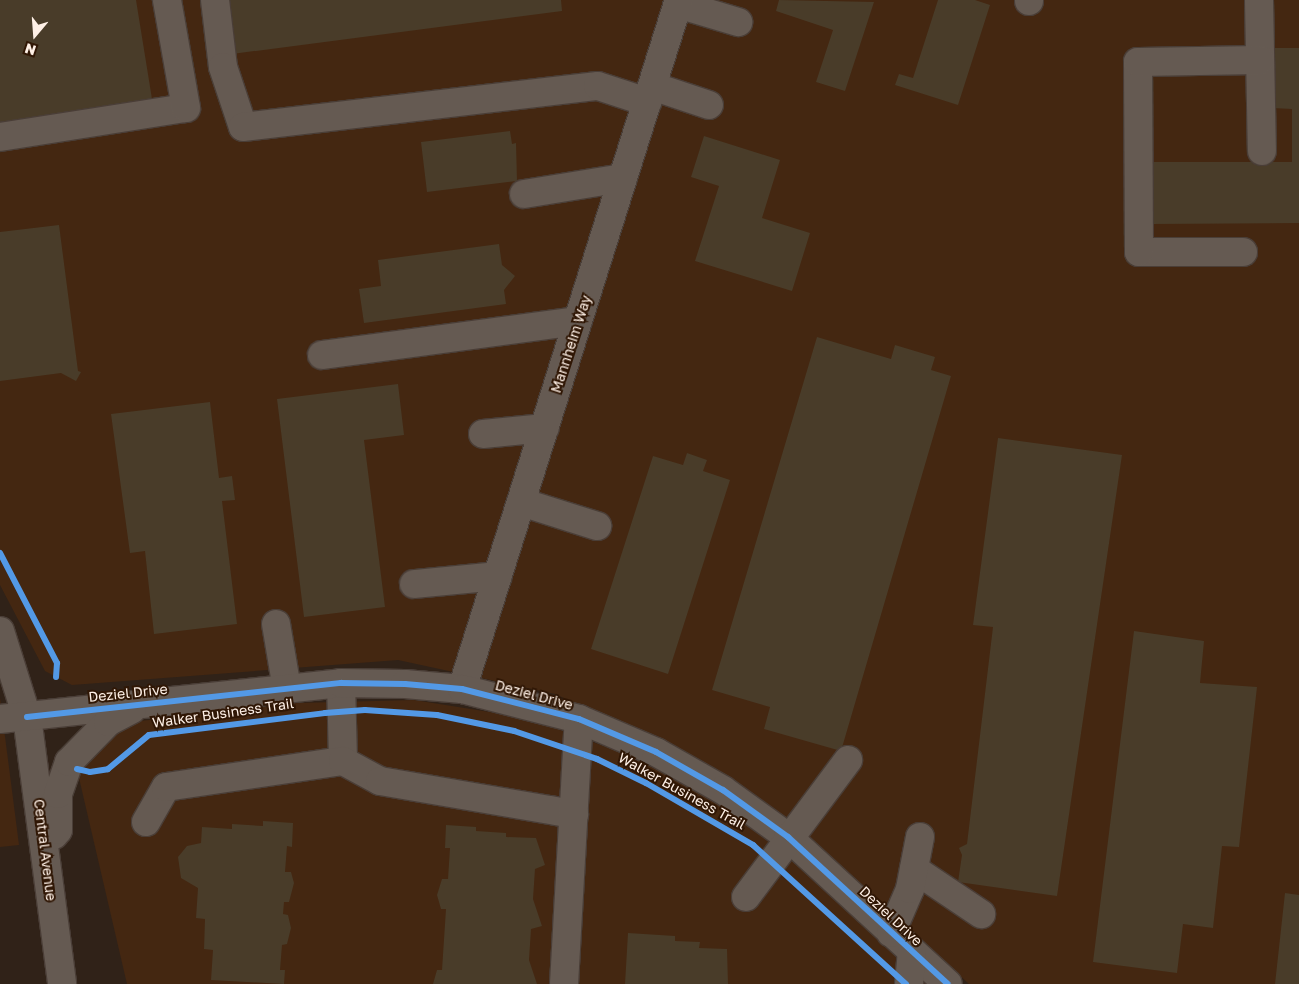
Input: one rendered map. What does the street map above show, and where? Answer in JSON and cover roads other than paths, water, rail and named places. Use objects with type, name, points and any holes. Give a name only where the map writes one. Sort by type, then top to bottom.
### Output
[{"type":"street","points":[[0,137],[186,108],[167,0]]},
{"type":"street","points":[[215,0],[223,67],[243,127],[598,86],[709,104]]},
{"type":"street","points":[[1260,0],[1262,151]]},
{"type":"street","points":[[679,2],[738,22]]},
{"type":"street","name":"Mannheim Way","points":[[462,688],[679,2]]},
{"type":"street","points":[[1243,252],[1139,252],[1138,62],[1260,60]]},
{"type":"street","points":[[524,194],[623,178]]},
{"type":"street","points":[[322,355],[578,321]]},
{"type":"street","points":[[483,434],[544,428]]},
{"type":"street","points":[[521,502],[597,526]]},
{"type":"street","points":[[414,584],[498,576]]},
{"type":"street","points":[[276,624],[287,689]]},
{"type":"street","name":"Central Avenue","points":[[0,631],[27,717],[62,984]]},
{"type":"street","points":[[341,684],[343,761]]},
{"type":"street","name":"Deziel Drive","points":[[0,719],[341,684],[405,684],[462,688],[579,720],[656,752],[723,790],[788,837],[948,984]]},
{"type":"street","points":[[45,845],[58,830],[58,794],[69,762],[108,722],[140,704]]},
{"type":"street","points":[[564,984],[579,720]]},
{"type":"street","points":[[746,897],[788,837],[848,760]]},
{"type":"street","points":[[146,822],[166,787],[343,761],[380,781],[574,814]]},
{"type":"street","points":[[891,933],[910,889],[920,837]]},
{"type":"street","points":[[914,869],[981,914]]},
{"type":"street","points":[[909,984],[912,952]]}]
